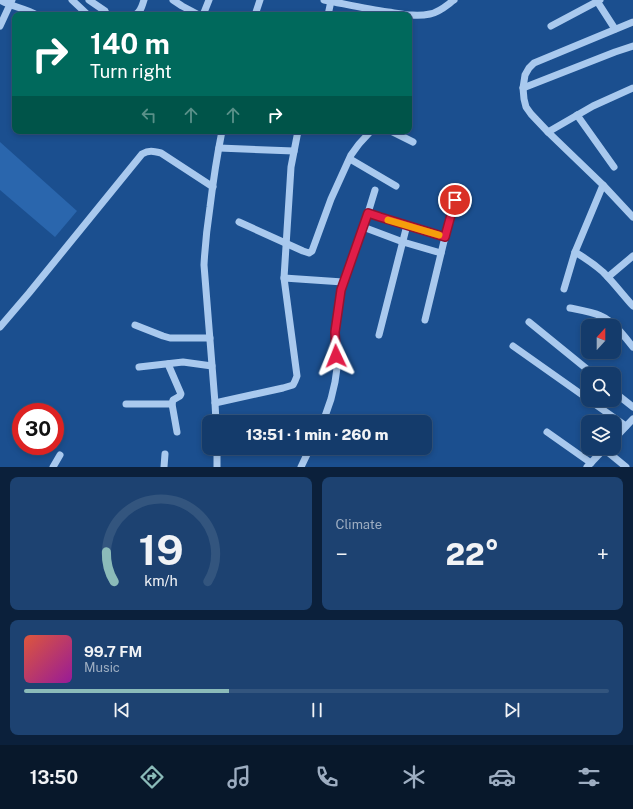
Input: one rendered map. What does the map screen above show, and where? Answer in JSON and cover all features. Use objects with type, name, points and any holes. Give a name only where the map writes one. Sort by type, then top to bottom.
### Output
[{"type":"street","points":[[0,0],[10,2],[30,12]]},
{"type":"street","points":[[72,0],[85,12]]},
{"type":"street","points":[[89,0],[106,12]]},
{"type":"street","points":[[139,12],[144,0]]},
{"type":"street","points":[[173,0],[193,12]]},
{"type":"street","points":[[204,12],[209,0]]},
{"type":"street","points":[[256,12],[260,0]]},
{"type":"street","points":[[412,15],[432,14],[441,10],[454,0]]},
{"type":"street","points":[[329,12],[333,1],[386,12]]},
{"type":"street","points":[[551,26],[598,1],[616,30]]},
{"type":"street","points":[[0,26],[10,2]]},
{"type":"street","points":[[633,22],[534,63],[525,75],[523,88],[526,107],[531,114],[603,185],[633,217]]},
{"type":"street","points":[[523,88],[633,46]]},
{"type":"street","points":[[548,132],[592,106],[633,88]]},
{"type":"street","points":[[577,115],[614,167]]},
{"type":"street","points":[[216,415],[204,265],[213,187],[221,134]]},
{"type":"street","points":[[215,404],[293,385],[297,376],[284,278],[291,167],[297,134]]},
{"type":"street","points":[[239,222],[310,253],[331,199],[350,159],[359,144],[368,134]]},
{"type":"street","points":[[397,134],[413,142]]},
{"type":"street","points":[[219,148],[294,151]]},
{"type":"street","points":[[0,327],[142,154],[153,150],[161,153],[213,187]]},
{"type":"street","points":[[350,159],[396,186]]},
{"type":"street","points":[[564,289],[574,252],[603,185]]},
{"type":"street","points":[[325,415],[331,399],[337,368],[335,332],[341,290],[375,190]]},
{"type":"street","points":[[425,320],[455,200]]},
{"type":"street","points":[[368,213],[445,237]]},
{"type":"street","points":[[379,335],[407,225]]},
{"type":"street","points":[[363,227],[403,242],[441,253]]},
{"type":"street","points":[[574,252],[591,262],[608,277],[633,306]]},
{"type":"street","points":[[608,277],[633,256]]},
{"type":"street","points":[[284,278],[344,282]]},
{"type":"street","points":[[570,308],[603,316],[633,347]]},
{"type":"street","points":[[529,322],[584,367]]},
{"type":"street","points":[[135,325],[170,338],[210,338]]},
{"type":"street","points":[[514,346],[581,394]]},
{"type":"street","points":[[139,367],[183,362],[212,366]]},
{"type":"street","points":[[168,364],[181,394],[172,400],[177,432]]},
{"type":"street","points":[[621,398],[633,407]]},
{"type":"street","points":[[126,404],[172,404]]},
{"type":"street","points":[[599,407],[626,426]]},
{"type":"street","points":[[621,431],[633,419]]},
{"type":"street","points":[[547,432],[589,465],[598,455]]},
{"type":"street","points":[[164,467],[165,454]]},
{"type":"street","points":[[53,467],[60,455]]},
{"type":"street","points":[[217,455],[217,467]]},
{"type":"street","points":[[301,467],[307,455]]},
{"type":"street","points":[[613,455],[626,467]]},
{"type":"building","points":[[0,142],[77,211],[55,237],[0,190]]},
{"type":"slow traffic","points":[[388,220],[439,235]]},
{"type":"route","points":[[336,356],[335,332],[341,290],[368,213],[445,237],[455,200]]}]
